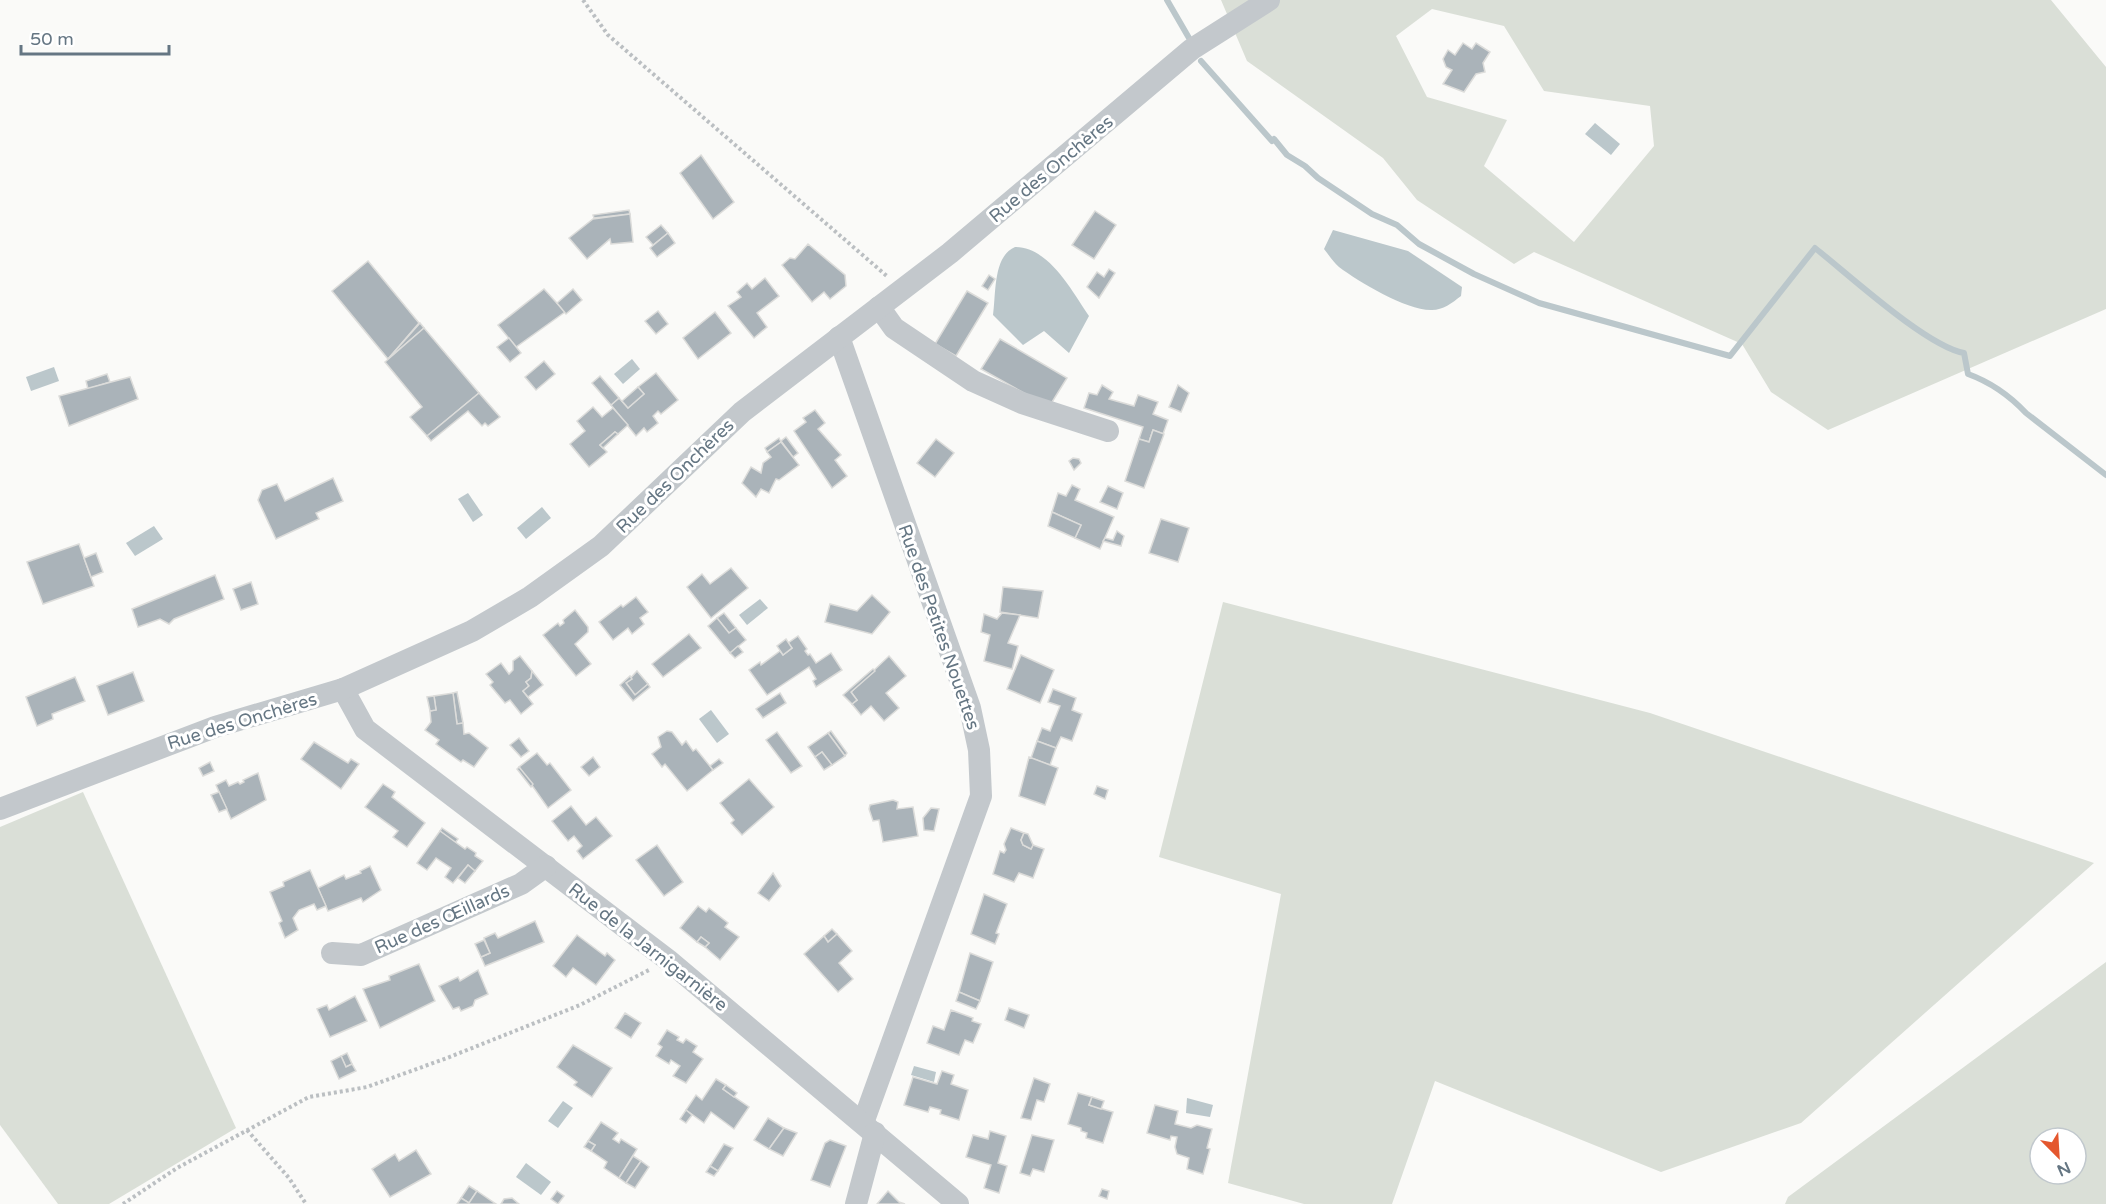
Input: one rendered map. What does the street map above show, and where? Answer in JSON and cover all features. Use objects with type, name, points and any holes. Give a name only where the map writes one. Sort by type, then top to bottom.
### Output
[{"type":"street","name":"Rue des Onchères","points":[[0,809],[215,727],[343,689],[472,631],[559,578],[623,526],[686,462],[733,419],[950,253],[1192,49],[1269,0]]},
{"type":"street","points":[[879,307],[894,328],[973,381],[1032,407],[1108,430]]},
{"type":"street","name":"Rue des Petites Nouettes","points":[[839,337],[970,708],[979,750],[981,796],[869,1128],[856,1204]]},
{"type":"street","name":"Rue de la Jarnigarnière","points":[[343,689],[365,729],[668,960],[958,1204]]},
{"type":"street","name":"Rue des Œillards","points":[[332,952],[361,955],[521,884],[546,866]]},
{"type":"path","points":[[583,0],[608,35],[903,289]]},
{"type":"path","points":[[123,1204],[177,1168],[309,1097],[367,1088],[470,1050],[579,1005],[668,960]]},
{"type":"path","points":[[247,1130],[289,1178],[306,1204]]},
{"type":"shaded area","points":[[1221,0],[2051,0],[2106,67],[2106,309],[1828,430],[1771,392],[1742,344],[1534,252],[1514,264],[1417,200],[1383,158],[1247,61]],"holes":[[[1432,9],[1504,26],[1544,91],[1650,106],[1654,146],[1574,242],[1484,166],[1507,120],[1427,97],[1396,36]]]},
{"type":"shaded area","points":[[1595,123],[1620,144],[1611,155],[1585,134]]},
{"type":"shaded area","points":[[1333,230],[1408,251],[1462,287],[1461,296],[1451,304],[1436,310],[1422,309],[1397,301],[1348,273],[1333,261],[1324,249]]},
{"type":"shaded area","points":[[1015,247],[1039,254],[1049,262],[1067,283],[1089,316],[1069,353],[1044,331],[1023,345],[993,315],[999,267],[1003,258]]},
{"type":"shaded area","points":[[632,359],[640,369],[623,384],[614,374]]},
{"type":"shaded area","points":[[54,367],[59,381],[31,391],[26,377]]},
{"type":"shaded area","points":[[468,493],[483,515],[473,522],[458,499]]},
{"type":"shaded area","points":[[542,507],[551,518],[526,539],[517,528]]},
{"type":"shaded area","points":[[154,526],[163,539],[135,556],[126,543]]},
{"type":"shaded area","points":[[760,599],[768,608],[747,625],[739,615]]},
{"type":"shaded area","points":[[1223,602],[1650,713],[2094,863],[1801,1123],[1661,1172],[1435,1081],[1392,1204],[1304,1204],[1228,1183],[1281,894],[1159,857]]},
{"type":"shaded area","points":[[711,710],[729,734],[717,743],[699,719]]},
{"type":"shaded area","points":[[83,792],[236,1128],[109,1204],[58,1204],[0,1125],[0,827]]},
{"type":"shaded area","points":[[2106,962],[2106,1204],[1785,1204],[1788,1197]]},
{"type":"shaded area","points":[[914,1066],[936,1072],[934,1082],[911,1075]]},
{"type":"shaded area","points":[[1187,1098],[1213,1105],[1210,1117],[1186,1113]]},
{"type":"shaded area","points":[[563,1101],[573,1108],[558,1128],[548,1121]]},
{"type":"shaded area","points":[[526,1163],[551,1182],[541,1195],[516,1177]]},
{"type":"building","points":[[1463,43],[1472,49],[1476,43],[1490,52],[1483,63],[1485,72],[1476,74],[1464,92],[1443,84],[1452,70],[1446,67],[1443,59],[1448,50],[1455,55]]},
{"type":"building","points":[[701,155],[734,202],[713,219],[680,173]]},
{"type":"building","points":[[629,210],[630,214],[594,218],[593,215]]},
{"type":"building","points":[[1095,211],[1116,225],[1094,259],[1072,245]]},
{"type":"building","points":[[630,214],[633,242],[611,244],[610,239],[587,259],[569,238],[593,219]]},
{"type":"building","points":[[661,225],[668,233],[653,245],[646,237]]},
{"type":"building","points":[[668,233],[675,243],[657,257],[650,248]]},
{"type":"building","points":[[808,244],[845,275],[846,286],[830,299],[824,292],[812,302],[782,265],[790,258],[795,259]]},
{"type":"building","points":[[368,261],[419,323],[388,359],[332,291]]},
{"type":"building","points":[[1109,269],[1115,273],[1099,298],[1087,287],[1097,272],[1104,277]]},
{"type":"building","points":[[989,275],[995,279],[988,290],[982,286]]},
{"type":"building","points":[[765,278],[779,296],[757,313],[767,327],[754,338],[728,306],[741,297],[737,292],[747,283],[752,289]]},
{"type":"building","points":[[544,289],[565,312],[516,347],[498,325]]},
{"type":"building","points":[[573,289],[582,300],[566,314],[557,303]]},
{"type":"building","points":[[967,291],[988,303],[956,356],[935,344]]},
{"type":"building","points":[[658,311],[668,324],[656,334],[645,321]]},
{"type":"building","points":[[715,312],[731,333],[698,359],[683,338]]},
{"type":"building","points":[[420,323],[424,328],[388,359]]},
{"type":"building","points":[[424,328],[479,393],[427,436],[410,417],[422,407],[385,362]]},
{"type":"building","points":[[509,338],[521,353],[510,362],[497,347]]},
{"type":"building","points":[[1000,339],[1067,378],[1049,407],[981,369]]},
{"type":"building","points":[[544,361],[555,374],[536,390],[525,377]]},
{"type":"building","points":[[656,373],[678,400],[661,414],[658,411],[653,416],[658,423],[647,432],[644,428],[636,436],[611,405],[619,398],[628,408],[644,394],[638,387]]},
{"type":"building","points":[[107,374],[110,382],[88,389],[86,381]]},
{"type":"building","points":[[600,376],[619,398],[611,405],[592,383]]},
{"type":"building","points":[[130,377],[138,399],[69,426],[59,396]]},
{"type":"building","points":[[1102,385],[1113,392],[1109,399],[1134,406],[1138,395],[1158,402],[1153,414],[1168,420],[1163,434],[1153,430],[1149,442],[1139,439],[1143,427],[1084,408],[1089,393],[1097,395]]},
{"type":"building","points":[[1178,385],[1189,393],[1181,412],[1169,407]]},
{"type":"building","points":[[638,387],[644,394],[628,408],[622,401]]},
{"type":"building","points":[[479,393],[500,417],[488,426],[485,423],[482,426],[468,411],[431,441],[427,436]]},
{"type":"building","points":[[593,407],[602,417],[613,408],[628,425],[618,434],[615,432],[600,445],[607,452],[589,467],[570,444],[585,431],[577,421]]},
{"type":"building","points":[[815,410],[825,423],[818,429],[841,455],[835,460],[847,476],[832,488],[794,431],[806,422],[803,418]]},
{"type":"building","points":[[1153,430],[1164,434],[1144,488],[1125,481],[1139,439],[1149,442]]},
{"type":"building","points":[[615,432],[618,434],[603,448],[600,445]]},
{"type":"building","points":[[786,437],[798,453],[793,457],[781,441]]},
{"type":"building","points":[[779,438],[781,442],[767,452],[765,448]]},
{"type":"building","points":[[936,439],[954,453],[935,477],[917,463]]},
{"type":"building","points":[[781,442],[799,465],[779,480],[776,479],[769,493],[761,489],[756,497],[742,483],[751,467],[761,473],[763,463],[771,457],[767,452]]},
{"type":"building","points":[[1073,458],[1079,459],[1081,463],[1074,470],[1069,461]]},
{"type":"building","points":[[333,478],[343,501],[316,513],[319,519],[276,539],[258,500],[262,490],[277,484],[285,501]]},
{"type":"building","points":[[1072,485],[1080,489],[1075,500],[1114,517],[1100,549],[1075,538],[1081,525],[1052,512],[1058,493],[1066,496]]},
{"type":"building","points":[[1108,486],[1123,493],[1117,509],[1100,502]]},
{"type":"building","points":[[1052,512],[1081,525],[1075,538],[1048,526]]},
{"type":"building","points":[[1161,519],[1189,528],[1178,562],[1149,553]]},
{"type":"building","points":[[1117,531],[1124,536],[1121,546],[1103,541],[1105,538],[1113,540]]},
{"type":"building","points":[[79,544],[94,586],[43,604],[27,562]]},
{"type":"building","points":[[96,553],[103,572],[91,577],[84,558]]},
{"type":"building","points":[[731,568],[748,588],[711,618],[687,587],[702,574],[710,584]]},
{"type":"building","points":[[215,575],[224,599],[174,619],[169,624],[160,619],[138,627],[132,609]]},
{"type":"building","points":[[251,582],[258,604],[241,610],[233,589]]},
{"type":"building","points":[[1003,587],[1043,591],[1038,618],[1000,612]]},
{"type":"building","points":[[872,595],[890,612],[872,634],[825,622],[830,604],[857,611]]},
{"type":"building","points":[[636,597],[648,612],[640,618],[644,624],[632,634],[628,628],[613,640],[599,622]]},
{"type":"building","points":[[575,610],[588,627],[588,632],[575,644],[591,664],[576,676],[543,635],[558,623],[560,626],[564,623],[563,620]]},
{"type":"building","points":[[724,613],[736,628],[729,633],[717,618]]},
{"type":"building","points":[[1002,613],[1020,615],[1008,643],[1018,646],[1012,669],[984,661],[990,635],[981,632],[984,614],[997,619]]},
{"type":"building","points":[[717,618],[729,633],[736,628],[746,640],[730,653],[708,626]]},
{"type":"building","points":[[689,634],[701,648],[663,677],[652,664]]},
{"type":"building","points":[[798,636],[807,649],[805,651],[816,663],[831,653],[842,670],[816,687],[813,681],[816,679],[809,667],[767,695],[749,670],[760,662],[761,665],[780,651],[783,655],[792,648],[788,643]]},
{"type":"building","points":[[786,639],[792,648],[783,655],[777,646]]},
{"type":"building","points":[[738,646],[743,652],[735,658],[730,653]]},
{"type":"building","points":[[1021,655],[1054,670],[1040,703],[1007,689]]},
{"type":"building","points":[[520,656],[532,671],[531,678],[526,682],[529,686],[523,691],[533,704],[521,714],[510,700],[505,703],[490,685],[493,682],[486,674],[501,663],[509,674],[513,670],[513,661]]},
{"type":"building","points":[[889,656],[906,676],[886,693],[899,708],[884,721],[871,706],[861,715],[852,704],[857,700],[851,692]]},
{"type":"building","points":[[873,669],[875,671],[851,692],[857,700],[852,704],[843,695]]},
{"type":"building","points":[[532,671],[543,685],[528,697],[523,691],[529,686],[526,682],[531,678]]},
{"type":"building","points":[[637,671],[648,684],[635,695],[626,683]]},
{"type":"building","points":[[133,672],[144,701],[108,715],[97,686]]},
{"type":"building","points":[[630,676],[632,679],[626,683],[635,695],[648,684],[650,687],[633,701],[620,685]]},
{"type":"building","points":[[75,677],[85,701],[52,714],[53,719],[37,726],[26,697]]},
{"type":"building","points":[[1053,689],[1076,698],[1072,710],[1082,714],[1072,741],[1061,737],[1056,748],[1037,741],[1042,728],[1050,731],[1060,706],[1048,702]]},
{"type":"building","points":[[457,692],[463,723],[457,724],[453,693]]},
{"type":"building","points":[[453,693],[457,724],[463,723],[464,734],[469,733],[488,748],[474,767],[463,760],[461,762],[436,744],[439,740],[425,730],[431,722],[430,711],[436,710],[434,696]]},
{"type":"building","points":[[780,693],[786,703],[763,718],[756,709]]},
{"type":"building","points":[[434,696],[436,710],[430,711],[427,697]]},
{"type":"building","points":[[667,731],[672,732],[682,745],[686,741],[693,751],[696,749],[713,770],[687,791],[665,764],[662,767],[652,754],[661,747],[658,737]]},
{"type":"building","points":[[831,731],[847,753],[845,756],[828,733]]},
{"type":"building","points":[[777,732],[802,766],[791,773],[766,740]]},
{"type":"building","points":[[828,733],[845,756],[832,765],[822,752],[815,757],[808,747]]},
{"type":"building","points":[[519,738],[529,751],[521,757],[510,745]]},
{"type":"building","points":[[1037,741],[1056,748],[1050,765],[1031,758]]},
{"type":"building","points":[[314,742],[348,763],[351,759],[359,764],[341,789],[301,759]]},
{"type":"building","points":[[822,752],[832,765],[824,770],[815,757]]},
{"type":"building","points":[[537,753],[547,765],[550,763],[571,790],[548,808],[519,767]]},
{"type":"building","points":[[593,757],[600,767],[589,776],[581,767]]},
{"type":"building","points":[[1029,757],[1058,768],[1045,805],[1019,796]]},
{"type":"building","points":[[719,759],[723,763],[713,770],[710,766]]},
{"type":"building","points":[[210,762],[214,771],[203,776],[199,768]]},
{"type":"building","points":[[519,767],[533,784],[531,787],[517,769]]},
{"type":"building","points":[[258,773],[266,800],[231,819],[216,785],[226,780],[229,786],[238,782],[240,784],[244,782],[243,780]]},
{"type":"building","points":[[749,779],[774,807],[742,835],[731,823],[734,820],[720,803]]},
{"type":"building","points":[[383,784],[395,792],[392,797],[425,823],[407,847],[393,837],[398,831],[365,807]]},
{"type":"building","points":[[1097,786],[1108,790],[1105,799],[1094,794]]},
{"type":"building","points":[[219,792],[227,809],[219,812],[211,795]]},
{"type":"building","points":[[893,800],[898,802],[897,809],[913,807],[918,836],[883,842],[879,820],[873,821],[869,809],[870,805]]},
{"type":"building","points":[[571,806],[586,825],[596,817],[612,836],[583,859],[577,851],[582,846],[574,836],[568,841],[552,821]]},
{"type":"building","points":[[931,808],[939,809],[934,831],[924,830],[923,818]]},
{"type":"building","points":[[442,828],[458,839],[455,843],[440,831]]},
{"type":"building","points":[[1011,828],[1024,833],[1021,840],[1023,845],[1031,849],[1033,845],[1044,849],[1033,878],[1019,873],[1014,882],[993,874],[1000,851],[1004,853],[1006,850],[1004,844]]},
{"type":"building","points":[[440,831],[465,849],[467,847],[476,853],[475,856],[483,861],[475,871],[468,865],[453,883],[445,877],[451,868],[436,858],[427,870],[417,863]]},
{"type":"building","points":[[1024,833],[1028,834],[1033,845],[1031,849],[1023,845],[1021,840]]},
{"type":"building","points":[[657,845],[683,882],[664,896],[636,860]]},
{"type":"building","points":[[468,865],[475,871],[465,883],[458,878]]},
{"type":"building","points":[[370,866],[381,890],[363,902],[361,898],[328,911],[318,888],[344,875],[346,879],[361,873],[360,871]]},
{"type":"building","points":[[310,870],[326,906],[317,910],[314,904],[299,910],[293,918],[298,930],[285,938],[279,923],[282,921],[270,892],[284,886],[283,882]]},
{"type":"building","points":[[773,873],[781,886],[769,901],[758,893]]},
{"type":"building","points":[[984,894],[1007,904],[996,933],[999,934],[995,944],[971,934]]},
{"type":"building","points":[[698,906],[706,912],[709,908],[728,923],[725,927],[739,937],[720,960],[705,947],[709,943],[701,937],[697,942],[680,928]]},
{"type":"building","points":[[535,921],[544,942],[485,966],[481,957],[490,953],[484,938],[495,933],[498,938]]},
{"type":"building","points":[[832,929],[837,934],[828,942],[824,936]]},
{"type":"building","points":[[837,934],[852,951],[839,963],[853,979],[838,992],[804,954],[824,936],[828,942]]},
{"type":"building","points":[[577,935],[605,956],[607,953],[615,960],[596,985],[573,968],[566,977],[553,966]]},
{"type":"building","points":[[701,937],[709,943],[705,947],[697,942]]},
{"type":"building","points":[[484,940],[490,953],[481,957],[475,944]]},
{"type":"building","points":[[970,953],[993,962],[980,1001],[959,992]]},
{"type":"building","points":[[419,964],[435,1001],[380,1028],[363,989],[390,980],[389,976]]},
{"type":"building","points":[[478,970],[488,994],[475,1000],[473,1006],[461,1011],[459,1007],[453,1009],[439,986],[458,977],[460,981]]},
{"type":"building","points":[[959,992],[980,1001],[976,1009],[956,1001]]},
{"type":"building","points":[[355,996],[367,1021],[330,1037],[317,1009],[327,1005],[329,1010]]},
{"type":"building","points":[[1009,1008],[1029,1015],[1024,1028],[1005,1020]]},
{"type":"building","points":[[951,1010],[973,1018],[972,1021],[981,1024],[973,1043],[965,1040],[959,1055],[927,1043],[933,1026],[944,1030]]},
{"type":"building","points":[[625,1013],[641,1023],[631,1038],[615,1028]]},
{"type":"building","points":[[667,1030],[679,1037],[677,1040],[683,1043],[686,1039],[697,1046],[693,1052],[703,1059],[686,1083],[673,1076],[680,1066],[671,1060],[669,1064],[656,1056],[662,1047],[658,1044]]},
{"type":"building","points":[[573,1045],[612,1068],[592,1097],[574,1085],[577,1082],[557,1067]]},
{"type":"building","points":[[347,1053],[352,1064],[346,1067],[341,1056]]},
{"type":"building","points":[[341,1056],[346,1067],[352,1064],[356,1071],[339,1079],[331,1061]]},
{"type":"building","points":[[942,1071],[954,1075],[951,1084],[968,1090],[959,1120],[940,1114],[941,1110],[930,1107],[928,1112],[904,1105],[913,1077],[937,1084]]},
{"type":"building","points":[[1034,1078],[1050,1084],[1044,1102],[1037,1100],[1031,1120],[1021,1118]]},
{"type":"building","points":[[716,1079],[726,1085],[723,1089],[749,1107],[734,1129],[711,1112],[704,1123],[686,1110],[696,1095],[702,1100]]},
{"type":"building","points":[[726,1085],[737,1093],[734,1097],[723,1089]]},
{"type":"building","points":[[1078,1093],[1092,1097],[1089,1105],[1113,1112],[1103,1143],[1086,1138],[1087,1133],[1081,1131],[1081,1128],[1068,1124]]},
{"type":"building","points":[[1092,1097],[1104,1101],[1101,1109],[1089,1105]]},
{"type":"building","points":[[1155,1105],[1178,1111],[1175,1124],[1191,1128],[1197,1125],[1212,1129],[1207,1148],[1210,1149],[1203,1174],[1187,1169],[1189,1158],[1177,1154],[1175,1147],[1177,1137],[1171,1136],[1170,1140],[1147,1133]]},
{"type":"building","points":[[686,1110],[692,1115],[686,1123],[680,1119]]},
{"type":"building","points":[[768,1118],[784,1128],[769,1149],[754,1140]]},
{"type":"building","points":[[601,1122],[618,1133],[613,1139],[619,1143],[621,1139],[637,1149],[619,1178],[604,1168],[607,1162],[591,1151],[595,1145],[588,1141]]},
{"type":"building","points":[[784,1128],[797,1133],[783,1156],[769,1149]]},
{"type":"building","points":[[990,1131],[1006,1136],[998,1163],[1007,1166],[999,1193],[984,1188],[991,1165],[966,1157],[973,1135],[988,1139]]},
{"type":"building","points":[[1032,1135],[1054,1140],[1044,1172],[1033,1169],[1030,1176],[1020,1173]]},
{"type":"building","points":[[830,1140],[846,1146],[830,1187],[811,1180],[825,1143]]},
{"type":"building","points":[[588,1141],[595,1145],[591,1151],[584,1147]]},
{"type":"building","points":[[724,1144],[733,1148],[718,1171],[710,1166]]},
{"type":"building","points":[[416,1150],[431,1174],[390,1197],[372,1169],[395,1154],[399,1161]]},
{"type":"building","points":[[633,1156],[641,1161],[626,1183],[619,1178]]},
{"type":"building","points":[[641,1161],[649,1167],[635,1188],[626,1183]]},
{"type":"building","points":[[710,1166],[718,1171],[714,1176],[706,1172]]},
{"type":"building","points":[[469,1186],[477,1191],[469,1203],[461,1198]]},
{"type":"building","points":[[1102,1189],[1109,1191],[1107,1199],[1099,1196]]},
{"type":"building","points":[[477,1191],[496,1204],[457,1204],[461,1198],[469,1203]]},
{"type":"building","points":[[557,1191],[564,1196],[558,1204],[551,1199]]},
{"type":"building","points":[[888,1191],[899,1202],[905,1204],[877,1204]]},
{"type":"building","points":[[512,1198],[519,1204],[501,1204],[504,1199]]},
{"type":"waterway","points":[[1167,0],[1189,38]]},
{"type":"waterway","points":[[1201,61],[1272,141],[1274,139],[1287,155],[1305,166],[1318,178],[1372,214],[1397,225],[1419,244],[1474,274],[1539,303],[1730,356],[1815,248],[1909,324],[1948,348],[1964,353],[1968,374],[1992,385],[2006,395],[2106,475]]}]
